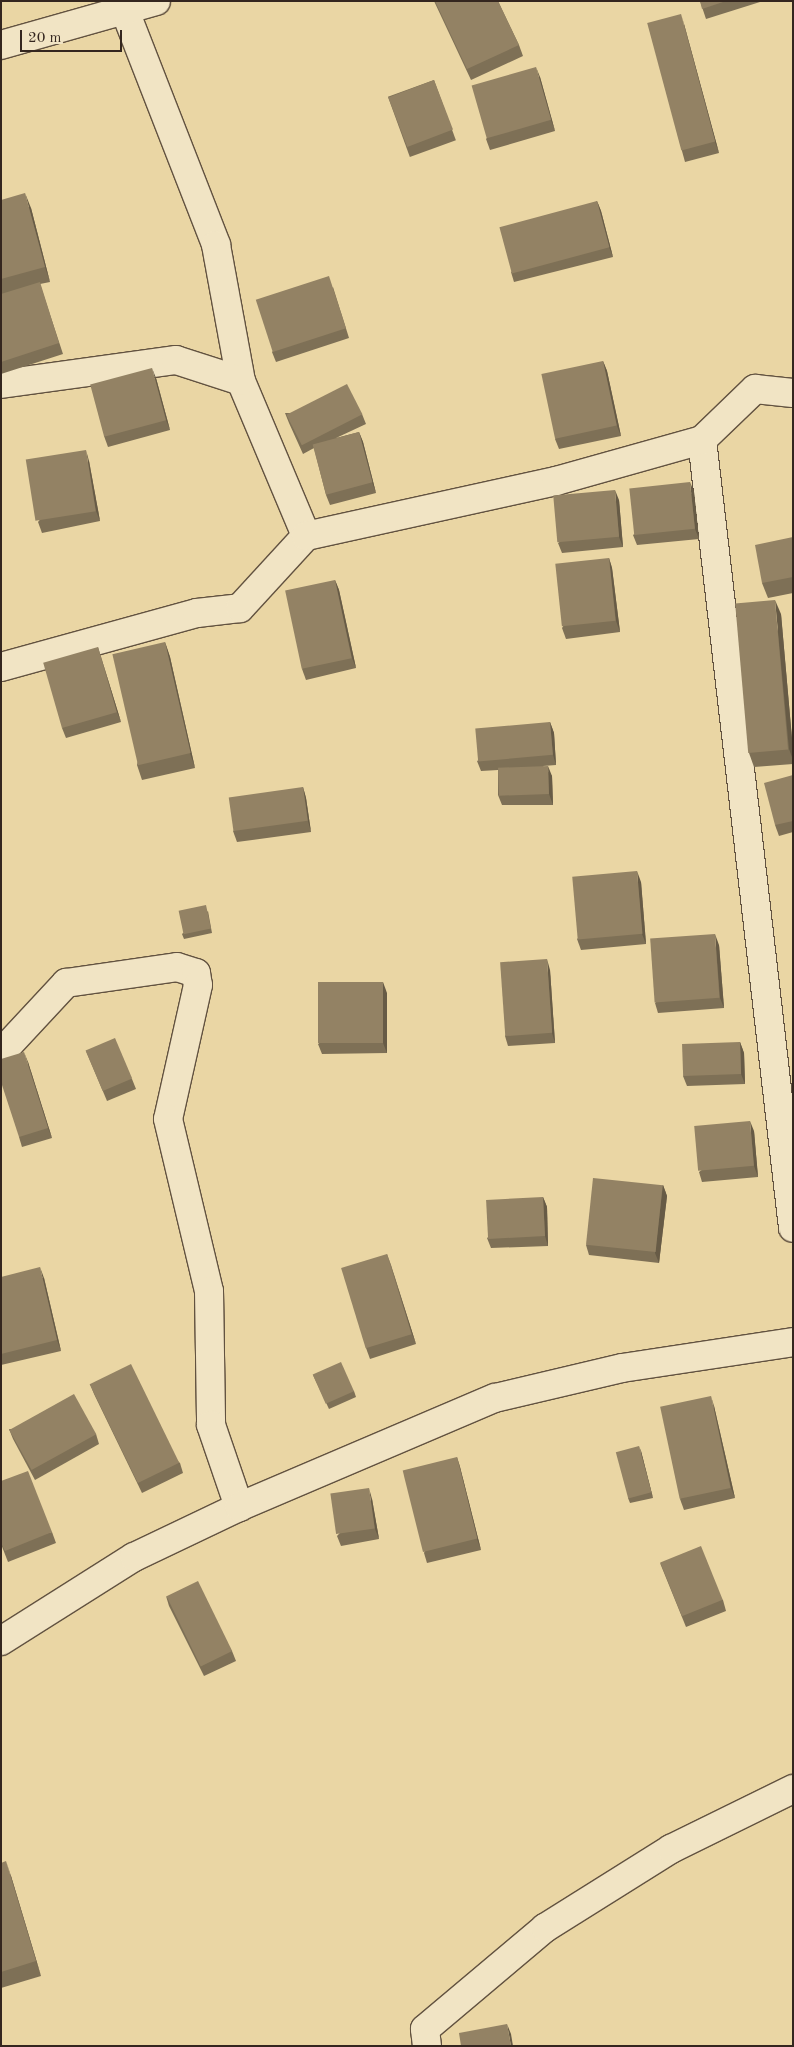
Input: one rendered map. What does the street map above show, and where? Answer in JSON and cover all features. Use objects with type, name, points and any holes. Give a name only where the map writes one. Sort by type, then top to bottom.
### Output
[{"type":"street","points":[[1,45],[156,1]]},
{"type":"street","points":[[125,11],[216,246],[241,380],[306,536]]},
{"type":"street","points":[[1,384],[176,360],[241,380]]},
{"type":"street","points":[[1,667],[197,612],[240,608],[306,536],[556,480],[702,440],[755,389],[793,394]]},
{"type":"street","points":[[702,440],[793,1228]]},
{"type":"street","points":[[1,1053],[66,983],[177,967],[196,973],[198,985],[168,1119],[209,1291],[211,1425],[239,1507]]},
{"type":"street","points":[[1,1641],[134,1557],[239,1507],[495,1398],[622,1368],[793,1342]]},
{"type":"street","points":[[427,2046],[425,2029],[544,1928],[671,1849],[793,1788]]},
{"type":"building","points":[[435,1],[498,1],[519,45],[467,69]]},
{"type":"building","points":[[700,1],[726,1],[702,9]]},
{"type":"building","points":[[681,14],[715,142],[681,151],[647,23]]},
{"type":"building","points":[[536,67],[551,120],[487,138],[472,85]]},
{"type":"building","points":[[434,80],[453,129],[407,147],[388,98]]},
{"type":"building","points":[[25,193],[45,267],[1,279],[1,200]]},
{"type":"building","points":[[597,201],[609,247],[512,274],[499,227]]},
{"type":"building","points":[[329,276],[346,328],[273,352],[256,300]]},
{"type":"building","points":[[40,282],[59,343],[1,362],[1,294]]},
{"type":"building","points":[[603,361],[617,426],[555,439],[541,374]]},
{"type":"building","points":[[152,368],[166,420],[104,437],[90,385]]},
{"type":"building","points":[[347,384],[362,414],[302,445],[286,415]]},
{"type":"building","points":[[359,432],[372,482],[326,495],[313,444]]},
{"type":"building","points":[[86,450],[96,511],[35,521],[26,460]]},
{"type":"building","points":[[690,482],[695,529],[634,535],[629,488]]},
{"type":"building","points":[[615,490],[619,537],[557,542],[553,495]]},
{"type":"building","points":[[793,537],[793,577],[762,583],[755,545]]},
{"type":"building","points":[[609,558],[616,621],[562,626],[555,564]]},
{"type":"building","points":[[335,580],[352,658],[302,669],[285,591]]},
{"type":"building","points":[[775,600],[788,749],[748,753],[735,603]]},
{"type":"building","points":[[165,642],[191,753],[138,765],[112,654]]},
{"type":"building","points":[[98,647],[117,712],[62,728],[43,663]]},
{"type":"building","points":[[550,722],[553,755],[478,761],[475,729]]},
{"type":"building","points":[[548,766],[549,794],[499,796],[498,768]]},
{"type":"building","points":[[793,775],[793,821],[775,825],[764,783]]},
{"type":"building","points":[[303,787],[308,821],[233,831],[229,797]]},
{"type":"building","points":[[637,871],[642,934],[578,939],[572,877]]},
{"type":"building","points":[[206,905],[211,928],[184,934],[179,911]]},
{"type":"building","points":[[715,934],[719,998],[655,1002],[650,939]]},
{"type":"building","points":[[547,959],[552,1033],[505,1036],[500,962]]},
{"type":"building","points":[[318,982],[383,982],[383,1043],[318,1043]]},
{"type":"building","points":[[115,1038],[132,1079],[103,1091],[86,1051]]},
{"type":"building","points":[[740,1042],[741,1074],[683,1076],[682,1044]]},
{"type":"building","points":[[24,1052],[48,1128],[19,1137],[1,1082],[1,1059]]},
{"type":"building","points":[[750,1121],[754,1166],[698,1171],[694,1126]]},
{"type":"building","points":[[593,1178],[663,1185],[656,1252],[586,1245]]},
{"type":"building","points":[[543,1197],[545,1236],[488,1239],[486,1200]]},
{"type":"building","points":[[387,1254],[412,1334],[366,1348],[341,1268]]},
{"type":"building","points":[[40,1267],[57,1340],[1,1354],[1,1277]]},
{"type":"building","points":[[341,1362],[354,1391],[326,1404],[313,1375]]},
{"type":"building","points":[[131,1364],[179,1463],[138,1483],[90,1384]]},
{"type":"building","points":[[74,1394],[96,1434],[32,1470],[9,1430]]},
{"type":"building","points":[[711,1396],[731,1488],[680,1499],[660,1407]]},
{"type":"building","points":[[639,1446],[651,1492],[628,1499],[616,1452]]},
{"type":"building","points":[[457,1457],[477,1539],[423,1552],[403,1471]]},
{"type":"building","points":[[28,1471],[52,1532],[5,1551],[1,1543],[1,1481]]},
{"type":"building","points":[[369,1488],[375,1529],[336,1534],[330,1493]]},
{"type":"building","points":[[701,1546],[723,1600],[682,1616],[660,1562]]},
{"type":"building","points":[[198,1581],[232,1651],[201,1666],[167,1596]]},
{"type":"building","points":[[6,1861],[36,1961],[1,1972],[1,1863]]},
{"type":"building","points":[[507,2024],[511,2046],[461,2046],[459,2033]]}]
